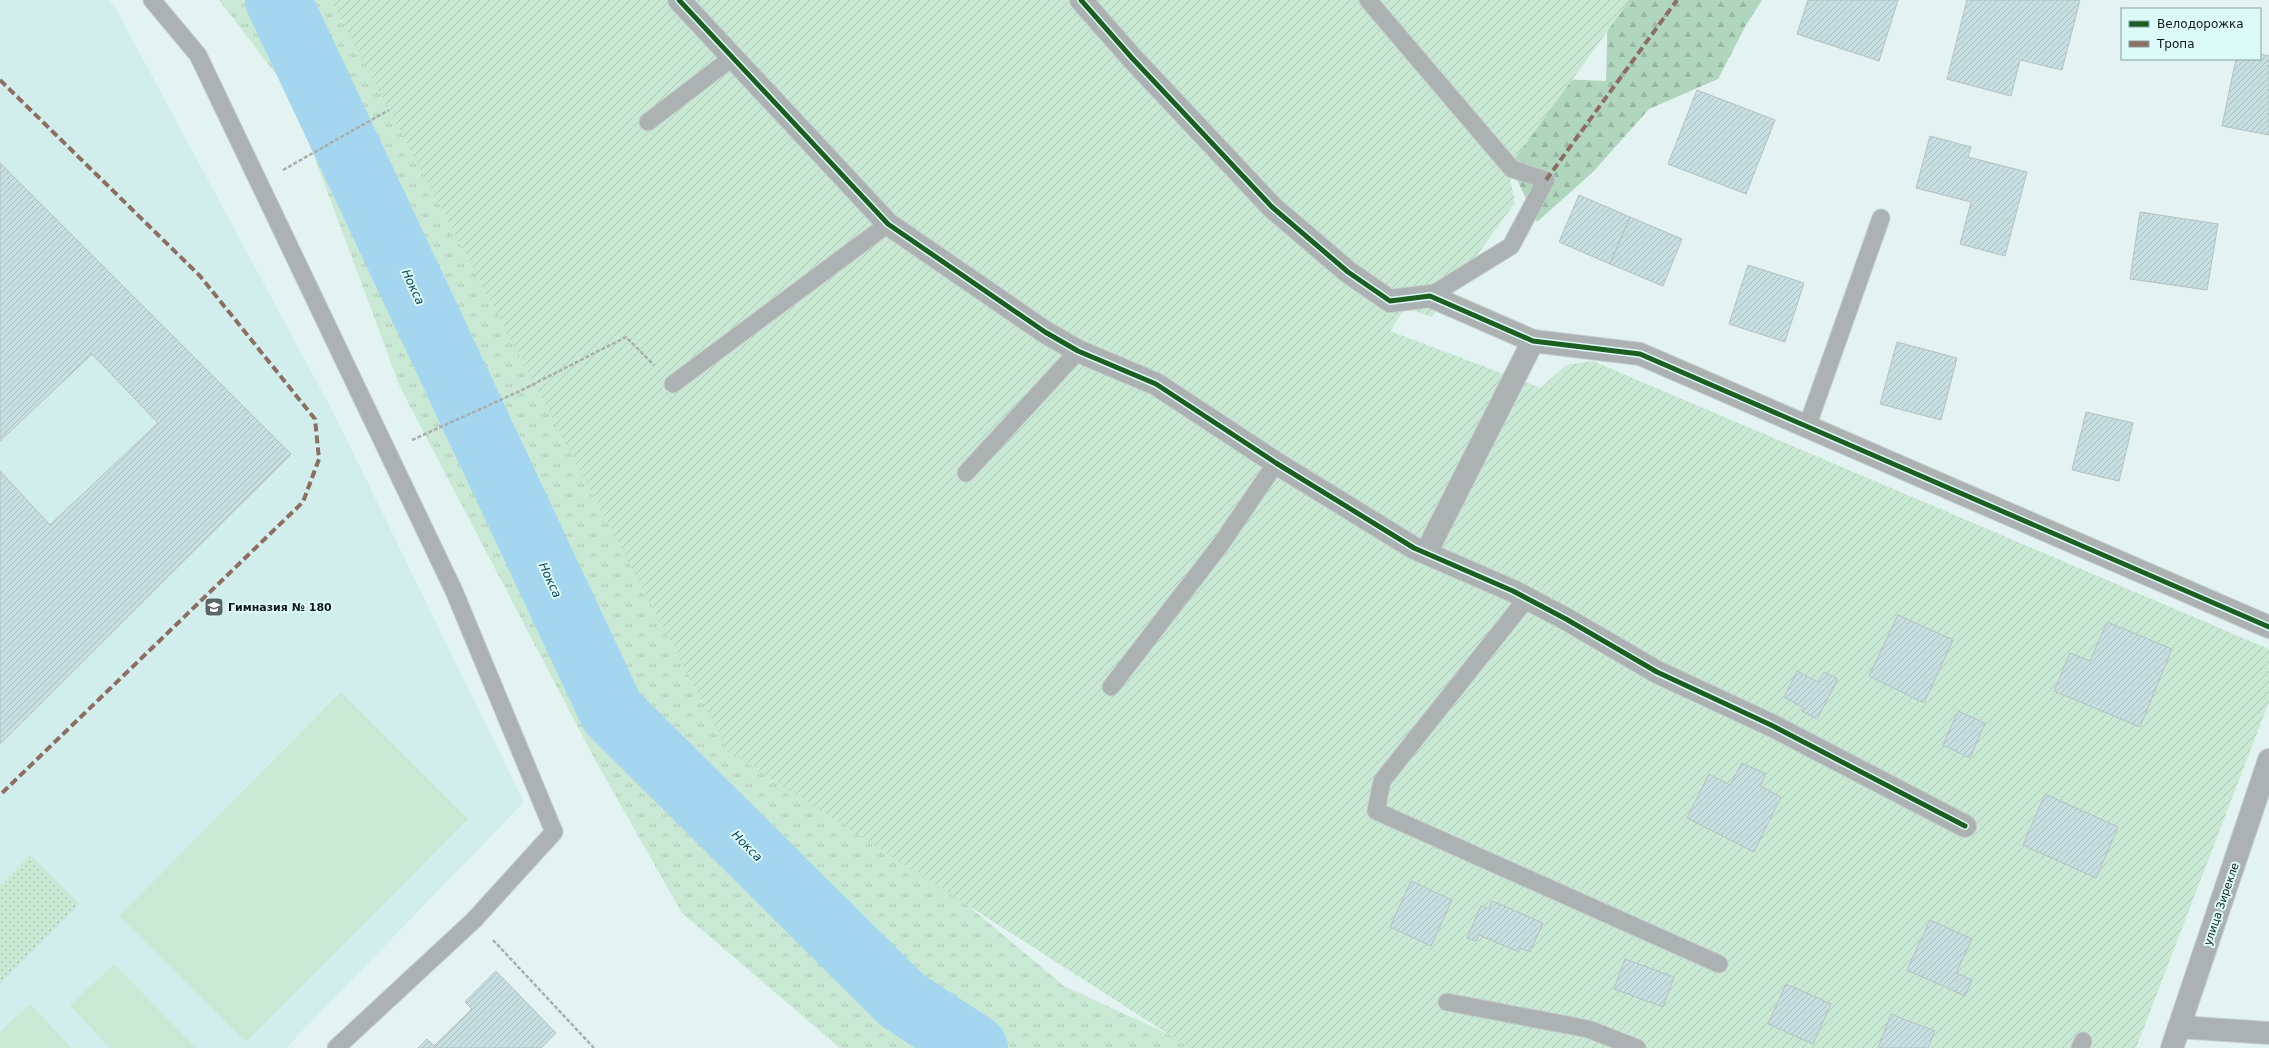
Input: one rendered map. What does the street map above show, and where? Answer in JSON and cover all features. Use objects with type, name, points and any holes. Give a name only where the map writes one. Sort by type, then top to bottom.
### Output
[{"type":"street","points":[[679,0],[888,224],[1045,332],[1078,351],[1156,384],[1276,463],[1414,548],[1527,598],[1657,672],[1771,725],[1965,826]]},
{"type":"street","points":[[1080,0],[1132,58],[1272,207],[1348,272],[1390,301],[1430,296],[1533,341],[1640,354],[2269,627]]},
{"type":"street","points":[[1426,553],[1533,341]]},
{"type":"street","name":"улица Зирекле","points":[[2172,1048],[2269,760]]},
{"type":"street","points":[[2179,1027],[2269,1033]]},
{"type":"lane","points":[[152,0],[198,55],[454,591],[554,832],[474,920],[336,1048]]},
{"type":"lane","points":[[1368,0],[1512,169],[1546,180],[1511,246],[1430,296]]},
{"type":"lane","points":[[648,122],[733,57]]},
{"type":"lane","points":[[1807,427],[1881,218]]},
{"type":"lane","points":[[673,384],[888,224]]},
{"type":"lane","points":[[966,473],[1078,351]]},
{"type":"lane","points":[[1111,687],[1221,544],[1276,463]]},
{"type":"lane","points":[[1527,598],[1382,781],[1376,811],[1719,964]]},
{"type":"lane","points":[[1447,1002],[1588,1029],[1637,1048]]},
{"type":"path","points":[[299,161],[390,110]]},
{"type":"path","points":[[414,439],[520,391],[626,337],[673,384]]},
{"type":"path","points":[[474,920],[594,1048]]},
{"type":"shaded area","name":"Гимназия № 180","points":[[0,0],[109,0],[115,7],[333,412],[524,802],[286,1048],[0,1048]]},
{"type":"green space","points":[[219,0],[342,0],[722,699],[1064,986],[1198,1048],[840,1048],[682,913],[594,758],[400,387],[291,94]]},
{"type":"green space","points":[[331,0],[1630,0],[1508,168],[1515,203],[1432,317],[1405,308],[1390,331],[1541,388],[1566,365],[1593,361],[2269,649],[2269,702],[2136,1048],[1190,1048],[729,752]]},
{"type":"green space","points":[[1608,0],[1762,0],[1746,25],[1718,79],[1649,109],[1593,172],[1537,222],[1512,169],[1536,78],[1606,81]]},
{"type":"green space","points":[[341,692],[468,819],[246,1042],[119,916]]},
{"type":"green space","points":[[30,855],[79,904],[0,983],[0,886]]},
{"type":"green space","points":[[114,964],[196,1048],[110,1048],[70,1006]]},
{"type":"green space","points":[[30,1004],[72,1048],[0,1048],[0,1032]]},
{"type":"building","points":[[1808,0],[1898,0],[1879,61],[1797,34]]},
{"type":"building","points":[[1967,0],[2080,0],[2062,70],[2020,60],[2011,96],[1947,79]]},
{"type":"building","points":[[2261,54],[2269,56],[2269,135],[2222,126],[2236,60],[2261,60]]},
{"type":"building","points":[[1697,90],[1775,120],[1746,194],[1668,164]]},
{"type":"building","points":[[1930,136],[1971,147],[1968,157],[2027,172],[2005,256],[1960,244],[1971,202],[1916,188]]},
{"type":"building","points":[[0,163],[291,454],[0,744],[0,471],[50,525],[158,423],[92,354],[0,441]]},
{"type":"building","points":[[1579,195],[1630,217],[1610,264],[1559,242]]},
{"type":"building","points":[[2140,212],[2218,224],[2207,290],[2130,279]]},
{"type":"building","points":[[1630,217],[1682,239],[1663,286],[1610,264]]},
{"type":"building","points":[[1748,265],[1804,283],[1785,342],[1729,324]]},
{"type":"building","points":[[1897,342],[1957,358],[1941,420],[1880,404]]},
{"type":"building","points":[[2086,412],[2133,423],[2119,481],[2072,470]]},
{"type":"building","points":[[1898,615],[1953,640],[1924,703],[1869,676]]},
{"type":"building","points":[[2107,622],[2172,649],[2140,727],[2054,691],[2070,653],[2090,661]]},
{"type":"building","points":[[1797,671],[1818,682],[1824,672],[1838,679],[1817,719],[1802,711],[1804,708],[1784,697]]},
{"type":"building","points":[[1958,711],[1985,723],[1970,758],[1943,745]]},
{"type":"building","points":[[1742,763],[1766,774],[1760,786],[1781,797],[1754,852],[1687,818],[1709,774],[1730,785]]},
{"type":"building","points":[[2045,794],[2118,827],[2096,878],[2023,845]]},
{"type":"building","points":[[1411,881],[1452,900],[1431,946],[1390,927]]},
{"type":"building","points":[[1492,901],[1543,923],[1530,952],[1520,948],[1519,952],[1479,935],[1476,941],[1467,938],[1481,906],[1489,909]]},
{"type":"building","points":[[1930,920],[1972,939],[1956,973],[1972,980],[1965,996],[1907,970]]},
{"type":"building","points":[[1625,959],[1674,977],[1663,1007],[1614,989]]},
{"type":"building","points":[[496,971],[556,1033],[541,1048],[418,1048],[427,1039],[434,1046],[472,1009],[465,1002]]},
{"type":"building","points":[[1786,984],[1831,1004],[1813,1044],[1768,1024]]},
{"type":"building","points":[[1891,1014],[1935,1031],[1928,1048],[1878,1048]]},
{"type":"waterway","name":"Нокса","points":[[278,0],[612,712],[902,1000],[975,1048]]},
{"type":"marked path","points":[[1546,180],[1677,0]]},
{"type":"marked path","points":[[0,80],[200,276],[315,419],[319,459],[303,502],[0,795]]},
{"type":"cycle path","points":[[679,0],[888,224],[1045,332],[1078,351],[1156,384],[1276,463],[1414,548],[1513,591],[1566,619],[1657,672],[1771,725],[1965,826]]},
{"type":"cycle path","points":[[1081,0],[1132,58],[1272,207],[1348,272],[1390,301],[1430,296],[1533,341],[1640,354],[2269,627]]},
{"type":"place","name":"Гимназия № 180","points":[[214,607]]}]
